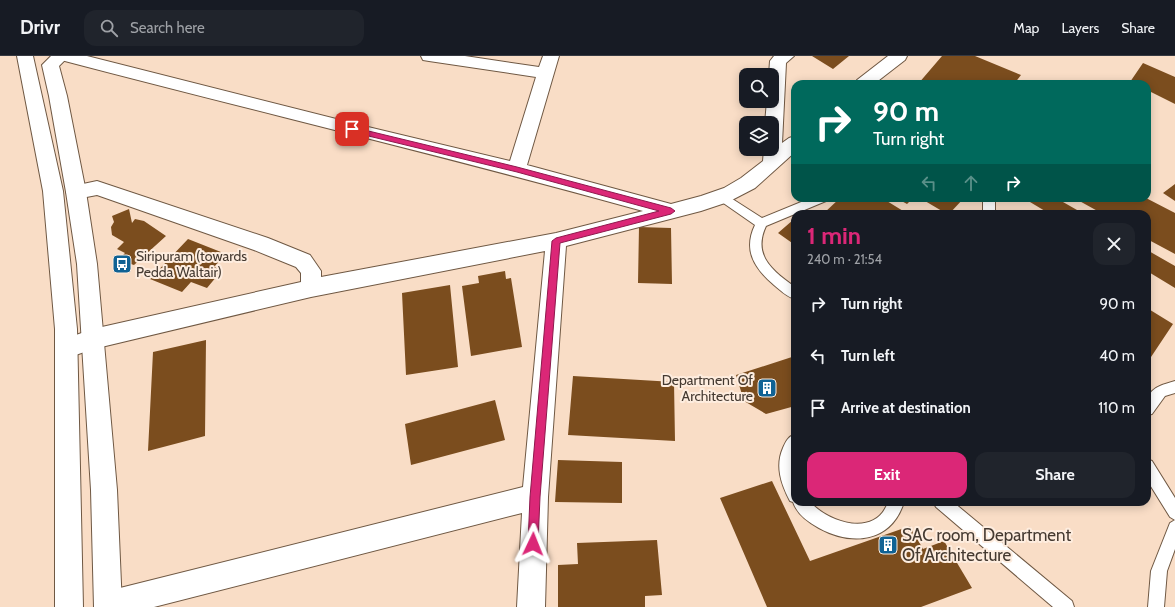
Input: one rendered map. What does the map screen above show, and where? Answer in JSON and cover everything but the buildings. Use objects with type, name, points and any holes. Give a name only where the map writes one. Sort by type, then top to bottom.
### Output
[{"type":"street","points":[[25,56],[53,191],[67,348],[69,607]]},
{"type":"street","points":[[61,56],[50,65],[58,96],[76,192],[87,264],[104,490],[108,606],[535,497]]},
{"type":"street","points":[[67,56],[375,135],[517,169],[671,211]]},
{"type":"street","points":[[429,56],[548,64],[517,169]]},
{"type":"street","points":[[868,80],[899,56]]},
{"type":"street","points":[[772,161],[781,58]]},
{"type":"street","points":[[67,348],[93,339],[311,288],[556,241],[706,202],[723,197],[748,183],[791,145]]},
{"type":"street","points":[[76,192],[98,188],[254,241],[303,261],[311,271],[311,288]]},
{"type":"street","points":[[530,607],[535,497],[556,241]]},
{"type":"lane","points":[[723,197],[761,223],[791,215]]},
{"type":"lane","points":[[800,210],[815,202]]},
{"type":"lane","points":[[761,223],[755,240],[757,253],[761,263],[770,276],[791,291]]},
{"type":"lane","points":[[1151,404],[1161,391],[1175,387]]},
{"type":"lane","points":[[791,448],[787,460],[787,478],[791,487]]},
{"type":"lane","points":[[1151,473],[1175,512]]},
{"type":"lane","points":[[803,506],[806,511],[824,524],[842,531],[862,531],[879,525],[891,514],[894,506]]},
{"type":"lane","points":[[946,506],[1066,607]]},
{"type":"lane","points":[[1156,607],[1159,571],[1175,528]]},
{"type":"place","name":"Siripuram (towards Pedda Waltair)","points":[[122,264]]},
{"type":"place","name":"Department Of Architecture","points":[[767,388]]},
{"type":"place","name":"SAC room, Department Of Architecture","points":[[888,545]]},
{"type":"route","points":[[352,129],[517,169],[671,211],[556,241],[535,497],[533,544]]}]
